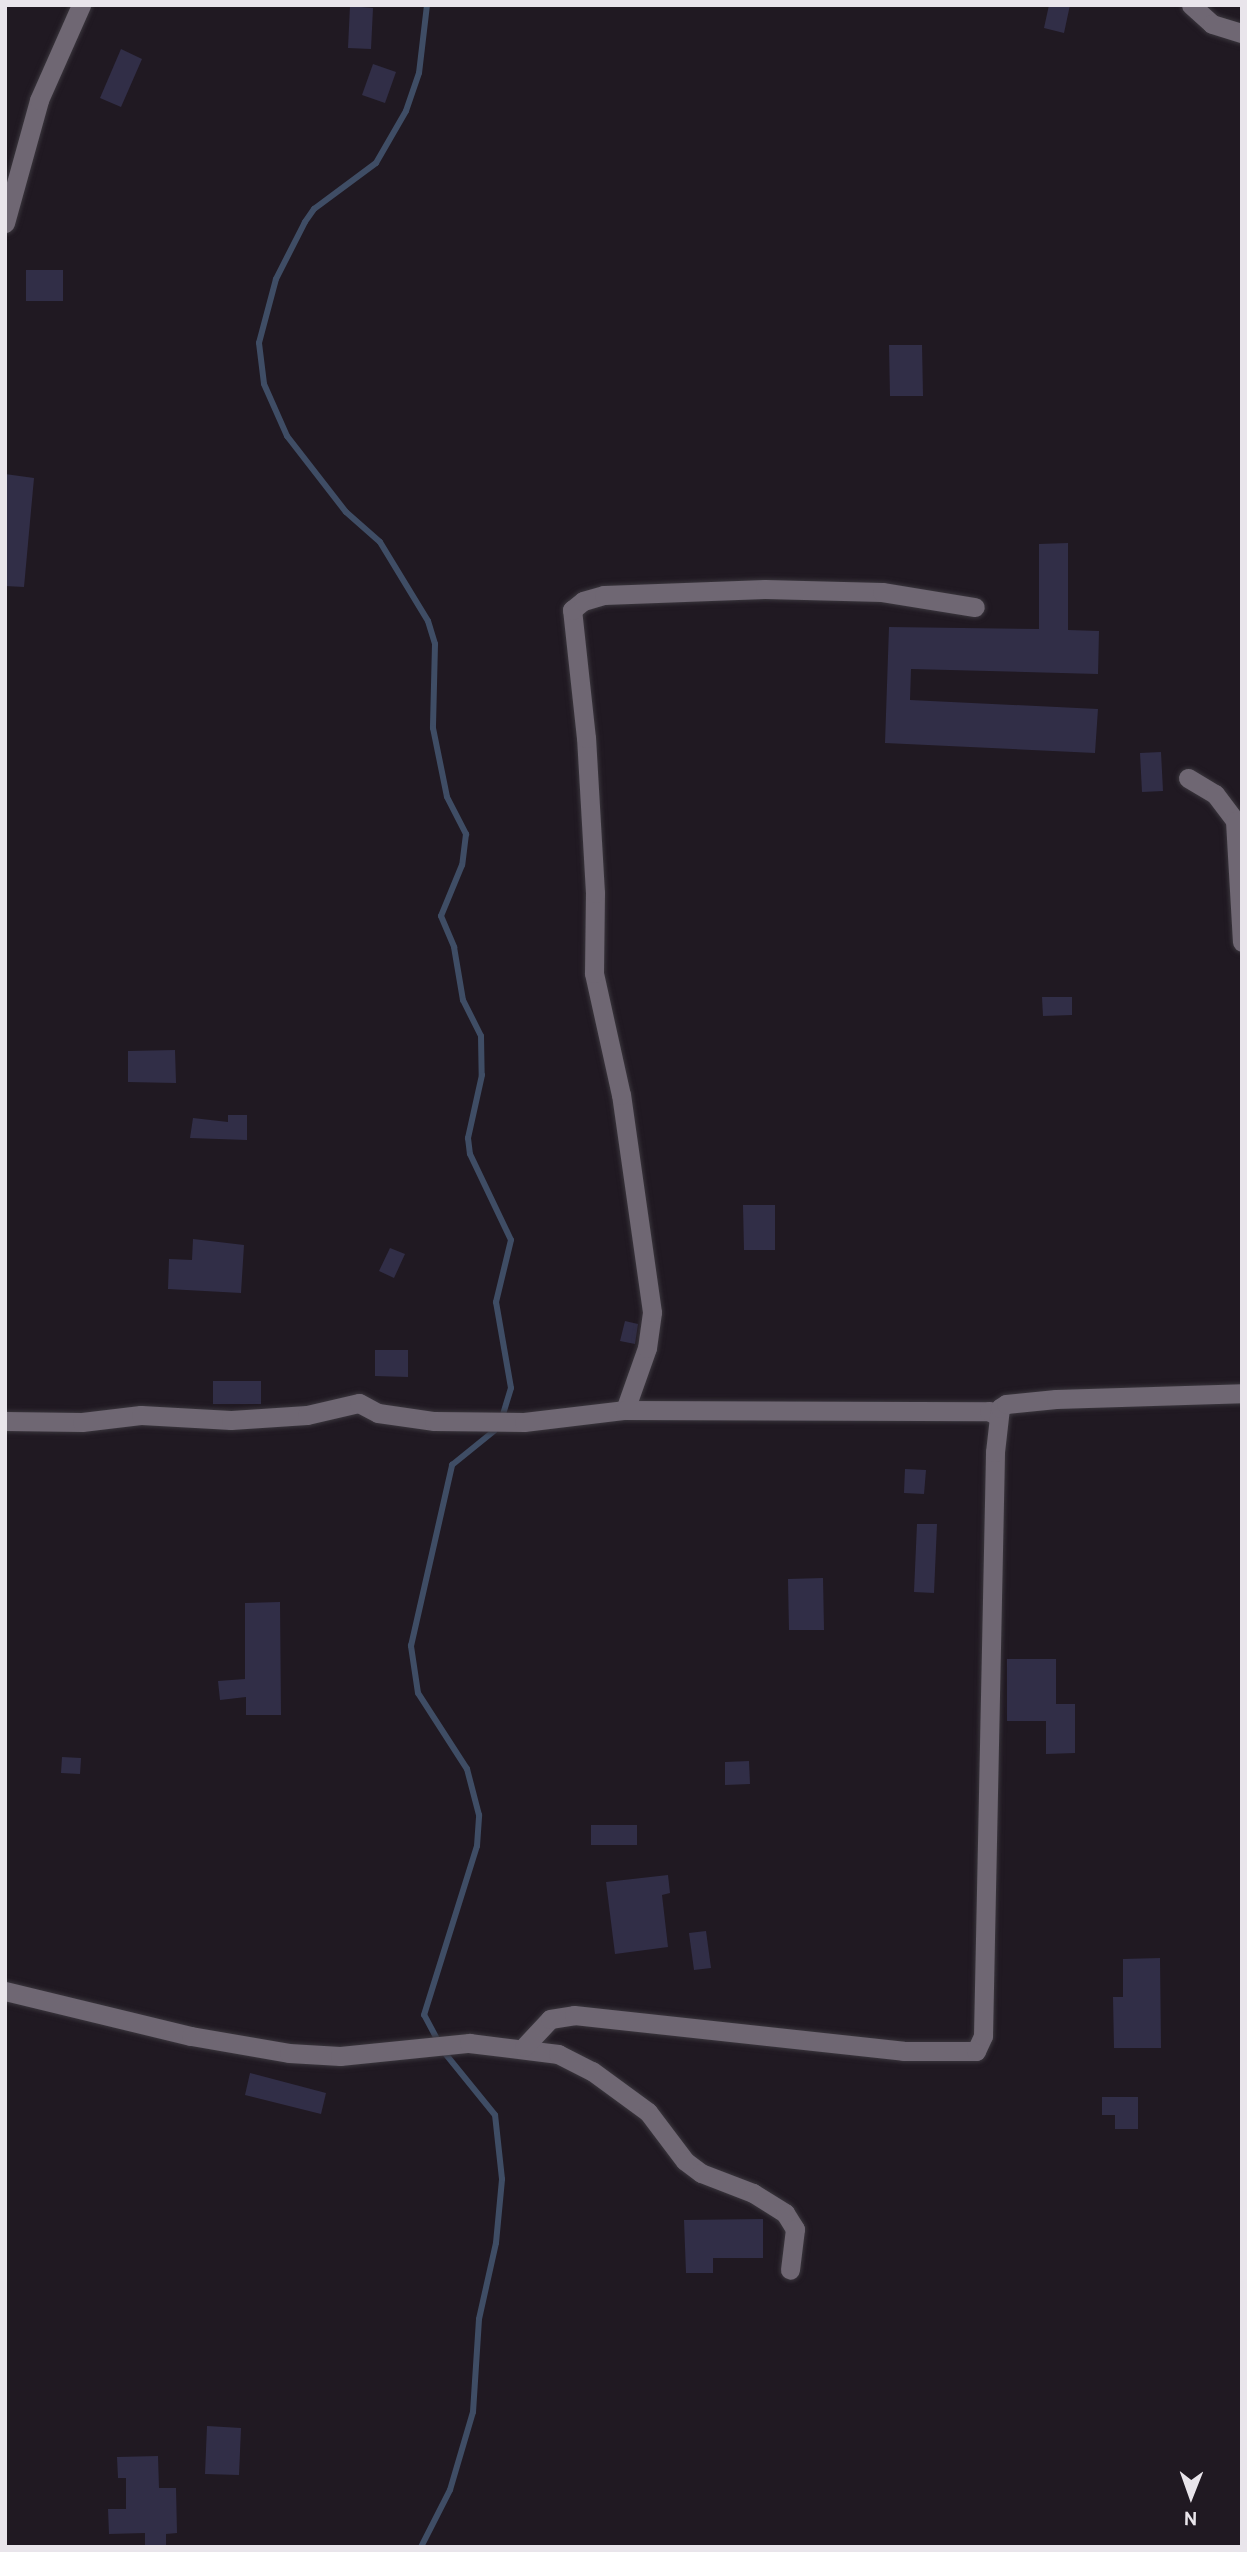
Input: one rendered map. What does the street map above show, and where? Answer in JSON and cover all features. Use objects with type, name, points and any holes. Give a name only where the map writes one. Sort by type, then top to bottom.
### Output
[{"type":"street","points":[[5,222],[40,100],[82,5]]},
{"type":"street","points":[[1191,5],[1212,24],[1242,33]]},
{"type":"street","points":[[625,1410],[648,1348],[652,1312],[621,1095],[594,973],[588,776],[572,610],[583,601],[604,595],[765,589],[882,592],[975,607]]},
{"type":"street","points":[[1188,778],[1215,794],[1236,821],[1242,942]]},
{"type":"street","points":[[524,2047],[550,2018],[574,2015],[903,2051],[970,2052],[979,2047],[983,2036],[982,1927],[989,1805],[997,1416],[1006,1404],[1024,1401],[1242,1393]]},
{"type":"street","points":[[5,1421],[82,1422],[141,1415],[231,1420],[307,1415],[359,1404],[378,1413],[434,1421],[524,1422],[625,1410],[989,1411],[997,1416]]},
{"type":"street","points":[[5,1991],[191,2036],[289,2053],[340,2056],[469,2043],[524,2047],[558,2054],[592,2071],[648,2112],[685,2161],[719,2183],[771,2202],[795,2229],[796,2248],[790,2270]]},
{"type":"building","points":[[1049,5],[1070,5],[1064,33],[1044,28]]},
{"type":"building","points":[[350,6],[373,8],[371,49],[348,48]]},
{"type":"building","points":[[121,49],[142,59],[121,107],[100,98]]},
{"type":"building","points":[[373,64],[396,72],[385,103],[362,95]]},
{"type":"building","points":[[26,270],[63,270],[63,301],[26,301]]},
{"type":"building","points":[[889,345],[922,345],[923,396],[890,396]]},
{"type":"building","points":[[5,474],[34,478],[24,587],[5,586]]},
{"type":"building","points":[[1068,543],[1068,630],[1099,631],[1098,674],[911,669],[910,700],[1098,709],[1095,753],[885,743],[889,627],[1039,629],[1039,544]]},
{"type":"building","points":[[1161,752],[1163,791],[1142,792],[1140,753]]},
{"type":"building","points":[[1042,997],[1072,997],[1072,1015],[1043,1016]]},
{"type":"building","points":[[175,1050],[176,1083],[128,1082],[128,1051]]},
{"type":"building","points":[[228,1115],[247,1115],[247,1140],[190,1138],[193,1118],[228,1122]]},
{"type":"building","points":[[743,1205],[775,1205],[775,1250],[744,1250]]},
{"type":"building","points":[[193,1239],[244,1245],[241,1293],[168,1289],[169,1259],[192,1260]]},
{"type":"building","points":[[390,1248],[405,1254],[394,1278],[379,1271]]},
{"type":"building","points":[[625,1321],[638,1324],[635,1344],[620,1341]]},
{"type":"building","points":[[375,1350],[408,1350],[408,1377],[375,1376]]},
{"type":"building","points":[[213,1381],[261,1381],[261,1404],[213,1404]]},
{"type":"building","points":[[905,1469],[926,1470],[924,1494],[904,1493]]},
{"type":"building","points":[[917,1524],[937,1524],[934,1593],[914,1592]]},
{"type":"building","points":[[823,1578],[824,1630],[789,1630],[788,1579]]},
{"type":"building","points":[[280,1602],[281,1715],[246,1715],[246,1697],[220,1700],[218,1681],[245,1679],[245,1603]]},
{"type":"building","points":[[1007,1659],[1056,1659],[1056,1704],[1075,1704],[1075,1753],[1046,1754],[1046,1721],[1007,1721]]},
{"type":"building","points":[[62,1757],[81,1758],[80,1774],[61,1773]]},
{"type":"building","points":[[749,1761],[750,1784],[725,1785],[725,1762]]},
{"type":"building","points":[[591,1825],[637,1825],[637,1845],[591,1845]]},
{"type":"building","points":[[668,1875],[670,1893],[662,1895],[668,1947],[615,1954],[606,1882]]},
{"type":"building","points":[[706,1931],[711,1968],[694,1970],[689,1933]]},
{"type":"building","points":[[1160,1958],[1161,2048],[1114,2048],[1113,1997],[1123,1997],[1123,1959]]},
{"type":"building","points":[[250,2073],[326,2093],[321,2114],[245,2095]]},
{"type":"building","points":[[1102,2097],[1138,2097],[1138,2129],[1115,2129],[1115,2115],[1102,2115]]},
{"type":"building","points":[[763,2219],[763,2258],[713,2258],[713,2273],[686,2273],[684,2220]]},
{"type":"building","points":[[207,2426],[241,2428],[239,2475],[205,2474]]},
{"type":"building","points":[[158,2456],[159,2488],[176,2488],[177,2533],[166,2534],[166,2547],[145,2547],[145,2533],[109,2534],[108,2509],[126,2509],[126,2478],[118,2478],[117,2457]]},
{"type":"waterway","points":[[427,5],[419,73],[406,111],[376,163],[314,209],[305,222],[276,279],[259,343],[264,384],[287,436],[346,512],[380,542],[428,621],[435,644],[433,728],[447,797],[466,834],[462,865],[441,916],[454,947],[463,1000],[481,1036],[482,1075],[468,1138],[470,1154],[511,1240],[496,1302],[511,1388],[503,1415]]},
{"type":"waterway","points":[[437,2039],[424,2015],[477,1846],[479,1815],[467,1769],[418,1693],[411,1646],[452,1465],[494,1431]]},
{"type":"waterway","points":[[421,2547],[450,2490],[473,2412],[479,2319],[496,2243],[502,2179],[495,2115],[444,2052]]}]
